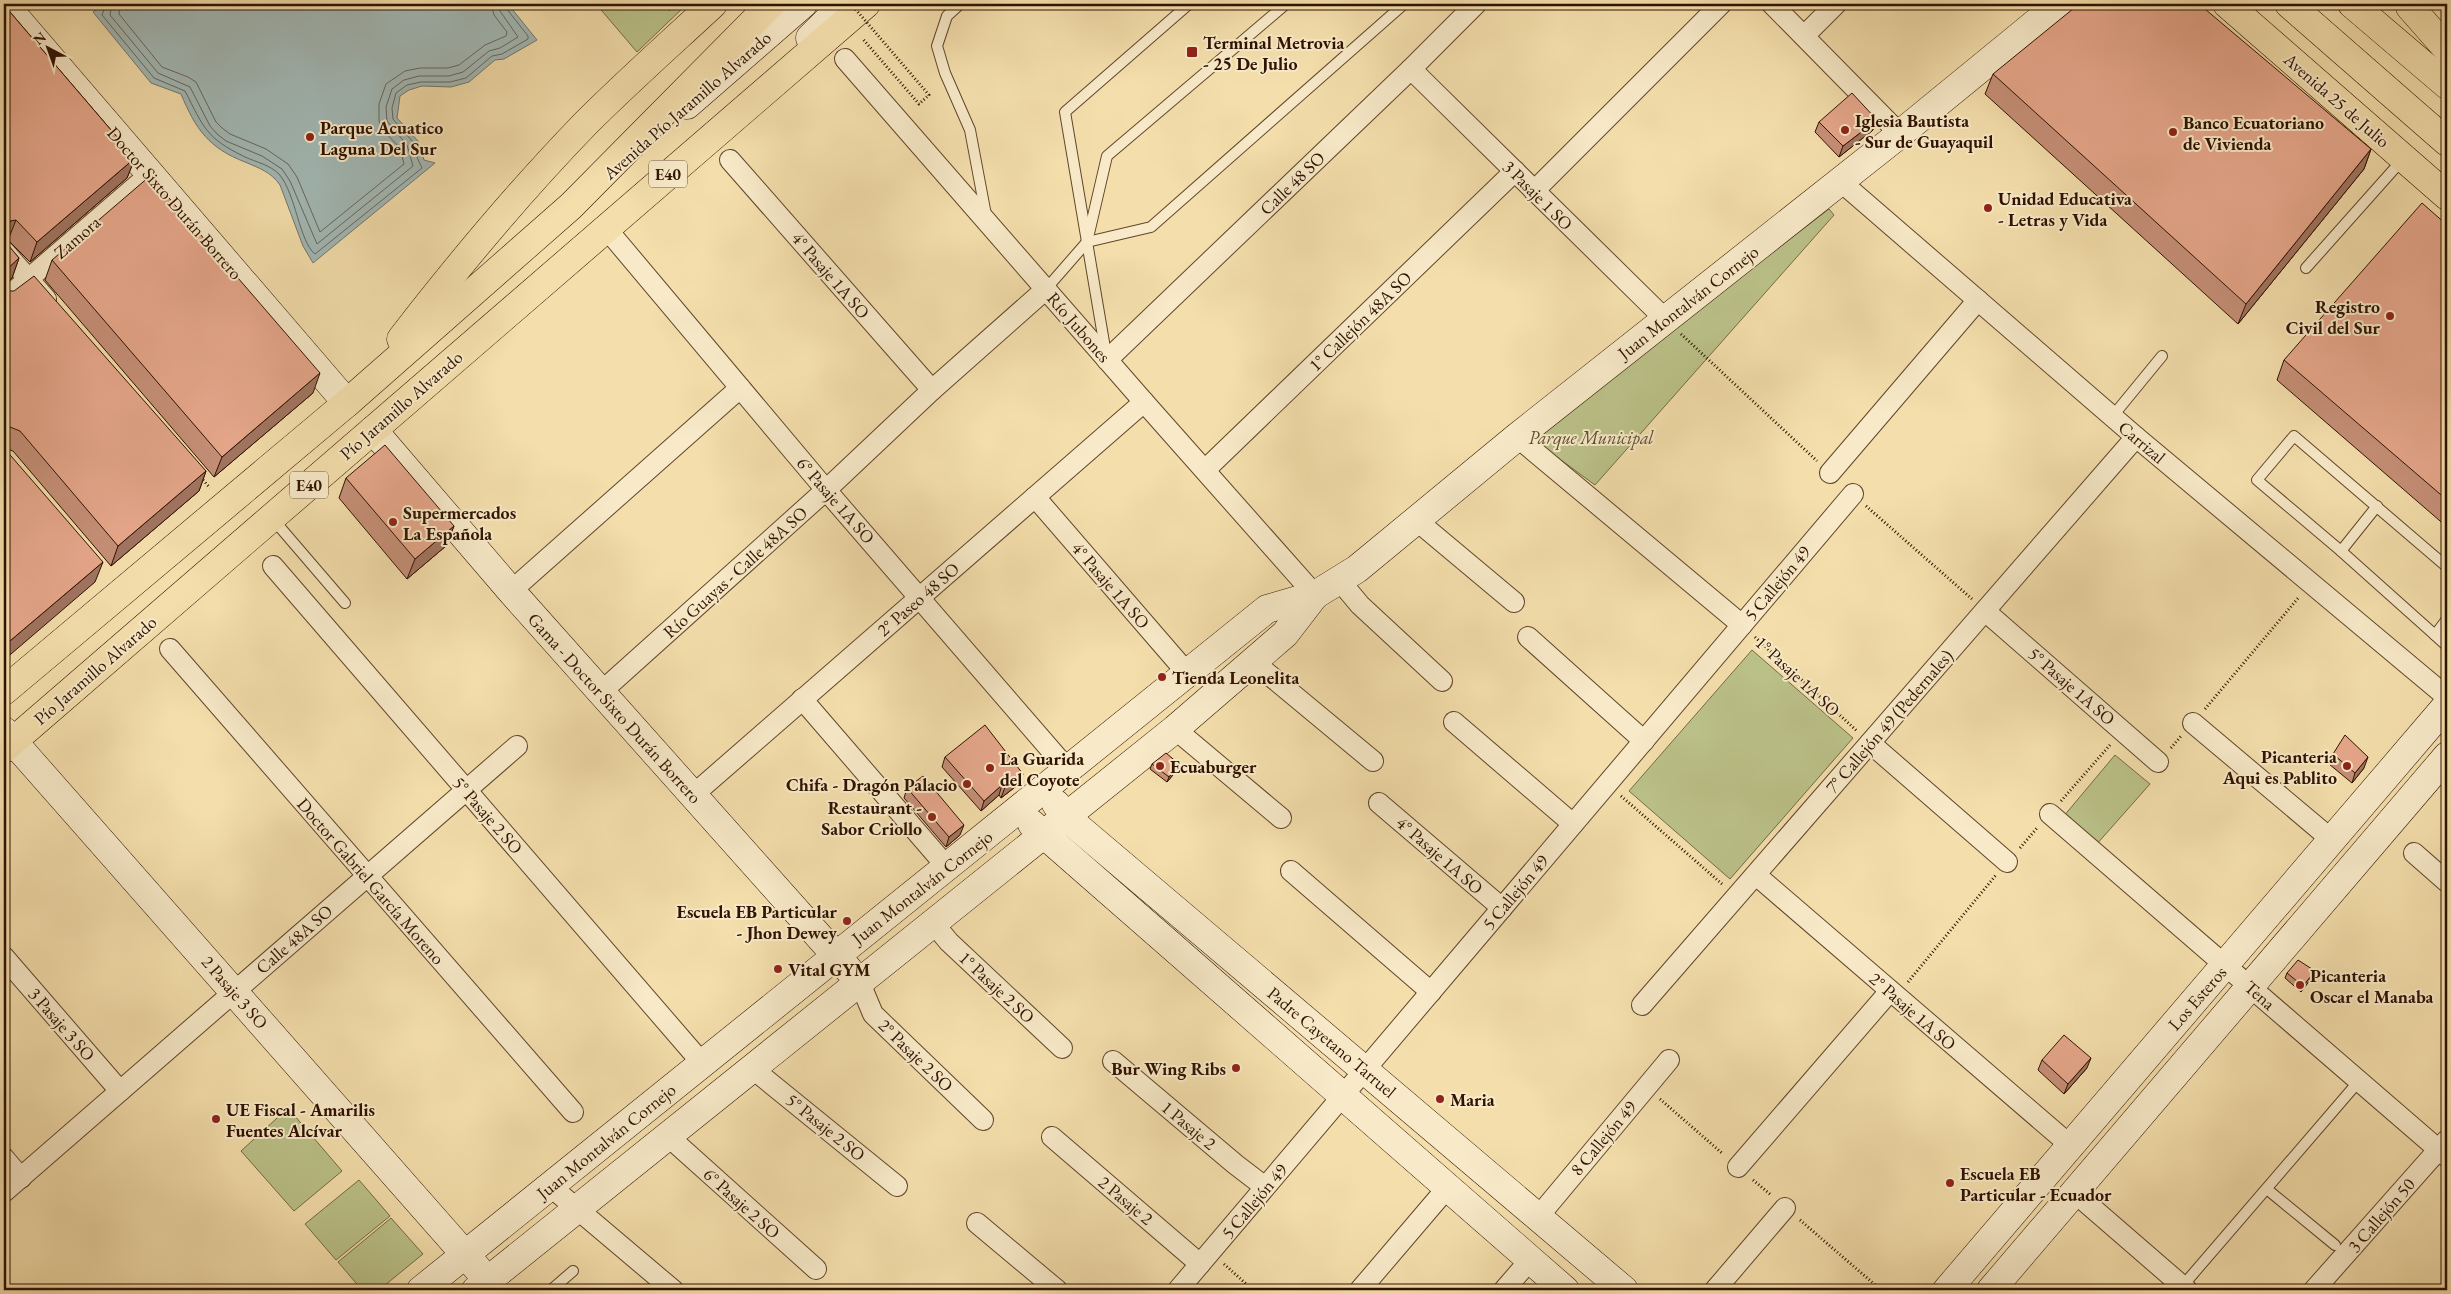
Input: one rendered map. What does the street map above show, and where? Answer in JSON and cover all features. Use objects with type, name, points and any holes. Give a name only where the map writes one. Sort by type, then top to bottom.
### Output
[{"type":"main road","points":[[356,395],[432,298],[525,189],[586,123],[713,4]]},
{"type":"main road","points":[[571,206],[771,4]]},
{"type":"main road","points":[[824,38],[866,4]]},
{"type":"main road","points":[[824,38],[875,4]]},
{"type":"main road","name":"Avenida 25 de Julio","points":[[2227,4],[2447,196]]},
{"type":"main road","points":[[2289,4],[2447,142]]},
{"type":"main road","points":[[2352,4],[2447,85]]},
{"type":"main road","points":[[2408,6],[2447,36]]},
{"type":"main road","points":[[2408,6],[2447,49]]},
{"type":"main road","name":"Pío Jaramillo Alvarado","points":[[7,740],[272,518],[824,38]]},
{"type":"main road","points":[[2360,120],[2447,170]]},
{"type":"main road","name":"E40","points":[[4,691],[356,395],[571,206]]},
{"type":"street","name":"Doctor Sixto Durán Borrero","points":[[4,4],[150,174],[356,395]]},
{"type":"street","name":"Avenida Pío Jaramillo Alvarado","points":[[571,206],[803,4]]},
{"type":"street","name":"Avenida Pío Jaramillo Alvarado","points":[[730,120],[844,4]]},
{"type":"street","name":"Calle 48 SO","points":[[1107,360],[1411,69],[1476,4]]},
{"type":"street","points":[[1534,191],[1721,4]]},
{"type":"street","points":[[1772,4],[1900,134]]},
{"type":"street","points":[[1804,36],[1836,4]]},
{"type":"street","name":"Juan Montalván Cornejo","points":[[421,1290],[1267,610],[1314,594],[1340,581],[1517,437],[1900,134],[2059,4]]},
{"type":"street","name":"Río Jubones","points":[[845,59],[1314,594]]},
{"type":"street","name":"3 Pasaje 1 SO","points":[[1411,69],[1666,320]]},
{"type":"street","name":"4° Pasaje 1A SO","points":[[730,160],[932,390]]},
{"type":"street","name":"1° Callejón 48A SO","points":[[1205,470],[1515,171]]},
{"type":"street","name":"Zamora","points":[[4,300],[150,174]]},
{"type":"street","name":"Carrizal","points":[[1840,181],[2112,417],[2447,697]]},
{"type":"street","name":"6° Pasaje 1A SO","points":[[605,227],[826,490],[1069,771]]},
{"type":"street","points":[[4,251],[58,312]]},
{"type":"street","name":"Río Guayas - Calle 48A SO","points":[[600,692],[826,490],[932,390],[1046,289]]},
{"type":"street","points":[[1830,474],[1978,300]]},
{"type":"street","points":[[511,591],[740,388]]},
{"type":"street","name":"2° Paseo 48 SO","points":[[693,795],[1144,402]]},
{"type":"street","name":"Gama - Doctor Sixto Durán Borrero","points":[[373,430],[511,591],[860,984]]},
{"type":"street","name":"1° Pasaje 1A SO","points":[[1517,437],[1742,625]]},
{"type":"street","name":"7° Callejón 49 (Pedernales)","points":[[1642,1006],[2136,437]]},
{"type":"street","name":"5 Callejón 49","points":[[1178,1290],[1853,494]]},
{"type":"street","name":"4° Pasaje 1A SO","points":[[1035,497],[1188,674]]},
{"type":"street","points":[[1416,520],[1514,602]]},
{"type":"street","name":"5° Pasaje 2 SO","points":[[273,566],[702,1063]]},
{"type":"street","points":[[1340,581],[1360,605],[1442,682]]},
{"type":"street","name":"Juan Montalván Cornejo","points":[[482,1286],[1067,818],[1255,663],[1285,634],[1314,594]]},
{"type":"street","name":"5° Pasaje 1A SO","points":[[1985,611],[2158,762]]},
{"type":"street","points":[[1528,637],[1644,741]]},
{"type":"street","name":"Doctor Gabriel García Moreno","points":[[170,649],[573,1112]]},
{"type":"street","points":[[1255,663],[1373,761]]},
{"type":"street","points":[[802,699],[946,867]]},
{"type":"street","name":"Los Esteros","points":[[1947,1290],[2447,705]]},
{"type":"street","points":[[1454,722],[1573,824]]},
{"type":"street","points":[[2193,723],[2332,840]]},
{"type":"street","points":[[1175,729],[1282,818]]},
{"type":"street","name":"2 Pasaje 3 SO","points":[[7,740],[235,991],[465,1255],[482,1286]]},
{"type":"street","points":[[1870,743],[2007,862]]},
{"type":"street","name":"Calle 48A SO","points":[[4,1192],[516,746]]},
{"type":"street","name":"Los Esteros","points":[[1991,1290],[2447,756]]},
{"type":"street","name":"Padre Cayetano Tarruel","points":[[1044,790],[1067,818],[1624,1290]]},
{"type":"street","name":"4° Pasaje 1A SO","points":[[1379,803],[1502,908]]},
{"type":"street","name":"Padre Cayetano Tarruel","points":[[1018,811],[1564,1290]]},
{"type":"street","name":"Tena","points":[[2050,814],[2359,1081],[2444,1148]]},
{"type":"street","points":[[2414,853],[2447,882]]},
{"type":"street","points":[[1291,871],[1431,992]]},
{"type":"street","name":"2° Pasaje 1A SO","points":[[1756,875],[2071,1146]]},
{"type":"street","name":"1° Pasaje 2 SO","points":[[934,924],[949,942],[1062,1048]]},
{"type":"street","name":"3 Pasaje 3 SO","points":[[4,957],[120,1091]]},
{"type":"street","name":"2° Pasaje 2 SO","points":[[860,984],[873,1014],[983,1120]]},
{"type":"street","points":[[1738,1167],[1890,990]]},
{"type":"street","name":"8 Callejón 49","points":[[1538,1217],[1669,1060]]},
{"type":"street","name":"1 Pasaje 2","points":[[1113,1061],[1265,1187]]},
{"type":"street","name":"5° Pasaje 2 SO","points":[[753,1069],[897,1186]]},
{"type":"street","name":"6° Pasaje 2 SO","points":[[668,1137],[816,1269]]},
{"type":"street","name":"2 Pasaje 2","points":[[1052,1137],[1205,1258]]},
{"type":"street","name":"3 Callejón 50","points":[[2314,1290],[2444,1148]]},
{"type":"street","points":[[4,1158],[21,1178]]},
{"type":"street","points":[[550,1186],[673,1290]]},
{"type":"street","points":[[1360,1290],[1447,1188]]},
{"type":"street","points":[[2075,1193],[2183,1289]]},
{"type":"street","points":[[1715,1290],[1785,1208]]},
{"type":"street","points":[[977,1224],[1057,1290]]},
{"type":"street","points":[[1504,1290],[1530,1260]]},
{"type":"lane","points":[[960,4],[947,16],[937,46],[945,73],[970,130],[987,221]]},
{"type":"lane","points":[[1107,360],[1065,112],[1189,4]]},
{"type":"lane","points":[[1046,289],[1087,242],[1107,156],[1286,4]]},
{"type":"lane","points":[[1087,242],[1151,227],[1404,4]]},
{"type":"lane","points":[[2306,268],[2404,158]]},
{"type":"lane","points":[[2112,417],[2162,356]]},
{"type":"lane","points":[[2447,567],[2294,436],[2257,480],[2341,551],[2447,646]]},
{"type":"lane","points":[[2341,551],[2377,506]]},
{"type":"lane","points":[[272,518],[345,603]]},
{"type":"lane","points":[[2435,635],[2447,619]]},
{"type":"lane","points":[[2183,1289],[2359,1081]]},
{"type":"lane","points":[[2268,1190],[2335,1245]]},
{"type":"lane","points":[[551,1290],[573,1271]]},
{"type":"path","points":[[851,4],[929,95],[919,104],[862,38]]},
{"type":"path","points":[[2158,762],[2311,583]]},
{"type":"path","name":"1° Pasaje 1A SO","points":[[1742,625],[1870,743]]},
{"type":"path","points":[[1607,785],[1737,897]]},
{"type":"path","points":[[1646,1087],[1881,1290]]},
{"type":"path","points":[[1205,1258],[1253,1290]]},
{"type":"green space","points":[[596,4],[687,4],[637,52]]},
{"type":"green space","name":"Parque Municipal","points":[[1829,209],[1834,215],[1595,485],[1531,438]]},
{"type":"green space","points":[[1752,650],[1853,738],[1730,879],[1629,791]]},
{"type":"green space","points":[[2115,755],[2150,784],[2096,845],[2063,817]]},
{"type":"green space","points":[[288,1108],[342,1171],[294,1211],[241,1151]]},
{"type":"green space","points":[[359,1180],[390,1216],[336,1260],[305,1224]]},
{"type":"green space","points":[[391,1218],[423,1254],[379,1290],[362,1290],[338,1262]]},
{"type":"water","name":"Parque Acuatico Laguna Del Sur","points":[[103,4],[508,4],[537,40],[504,59],[495,60],[469,82],[451,87],[422,86],[409,90],[400,96],[397,118],[418,141],[424,160],[435,163],[313,263],[303,246],[280,185],[264,171],[233,157],[213,144],[198,128],[181,94],[151,83],[93,12]]},
{"type":"building","name":"Banco Ecuatoriano de Vivienda","points":[[2079,4],[2199,4],[2371,149],[2246,304],[1993,74]]},
{"type":"building","points":[[4,5],[135,158],[37,242],[16,220],[4,222]]},
{"type":"building","name":"Iglesia Bautista - Sur de Guayaquil","points":[[1852,93],[1877,120],[1843,146],[1819,122]]},
{"type":"building","points":[[150,176],[320,373],[222,457],[52,260]]},
{"type":"building","name":"Registro Civil del Sur","points":[[2422,203],[2447,225],[2447,500],[2284,360]]},
{"type":"building","points":[[4,240],[19,258],[4,272]]},
{"type":"building","points":[[34,276],[206,471],[118,546],[20,431],[10,427],[4,430],[4,288],[7,291],[14,291]]},
{"type":"building","points":[[385,445],[454,526],[415,559],[346,478]]},
{"type":"building","points":[[4,448],[103,562],[4,646]]},
{"type":"building","points":[[985,725],[1023,774],[1005,787],[1002,785],[984,801],[945,757]]},
{"type":"building","points":[[2345,735],[2368,757],[2355,773],[2333,754]]},
{"type":"building","points":[[1166,753],[1179,764],[1169,777],[1152,764]]},
{"type":"building","points":[[923,776],[964,825],[949,837],[907,788]]},
{"type":"building","name":"Picanteria Oscar el Manaba","points":[[2298,960],[2315,971],[2303,986],[2287,973]]},
{"type":"building","points":[[2064,1035],[2091,1058],[2068,1084],[2042,1060]]},
{"type":"place","name":"Terminal Metrovia - 25 De Julio","points":[[1192,52]]},
{"type":"place","name":"Iglesia Bautista - Sur de Guayaquil","points":[[1845,130]]},
{"type":"place","name":"Banco Ecuatoriano de Vivienda","points":[[2173,132]]},
{"type":"place","name":"Parque Acuatico Laguna Del Sur","points":[[310,137]]},
{"type":"place","name":"Unidad Educativa - Letras y Vida","points":[[1988,208]]},
{"type":"place","name":"Registro Civil del Sur","points":[[2390,316]]},
{"type":"place","name":"Supermercados La Española","points":[[393,522]]},
{"type":"place","name":"Tienda Leonelita","points":[[1162,677]]},
{"type":"place","name":"Ecuaburger","points":[[1160,766]]},
{"type":"place","name":"Picanteria Aqui es Pablito","points":[[2347,766]]},
{"type":"place","name":"La Guarida del Coyote","points":[[990,768]]},
{"type":"place","name":"Chifa - Dragón Palacio","points":[[967,784]]},
{"type":"place","name":"Restaurant - Sabor Criollo","points":[[932,817]]},
{"type":"place","name":"Escuela EB Particular - Jhon Dewey","points":[[847,921]]},
{"type":"place","name":"Vital GYM","points":[[778,969]]},
{"type":"place","name":"Picanteria Oscar el Manaba","points":[[2300,985]]},
{"type":"place","name":"Bur Wing Ribs","points":[[1236,1068]]},
{"type":"place","name":"Maria","points":[[1440,1099]]},
{"type":"place","name":"UE Fiscal - Amarilis Fuentes Alcívar","points":[[216,1119]]},
{"type":"place","name":"Escuela EB Particular - Ecuador","points":[[1950,1183]]}]
